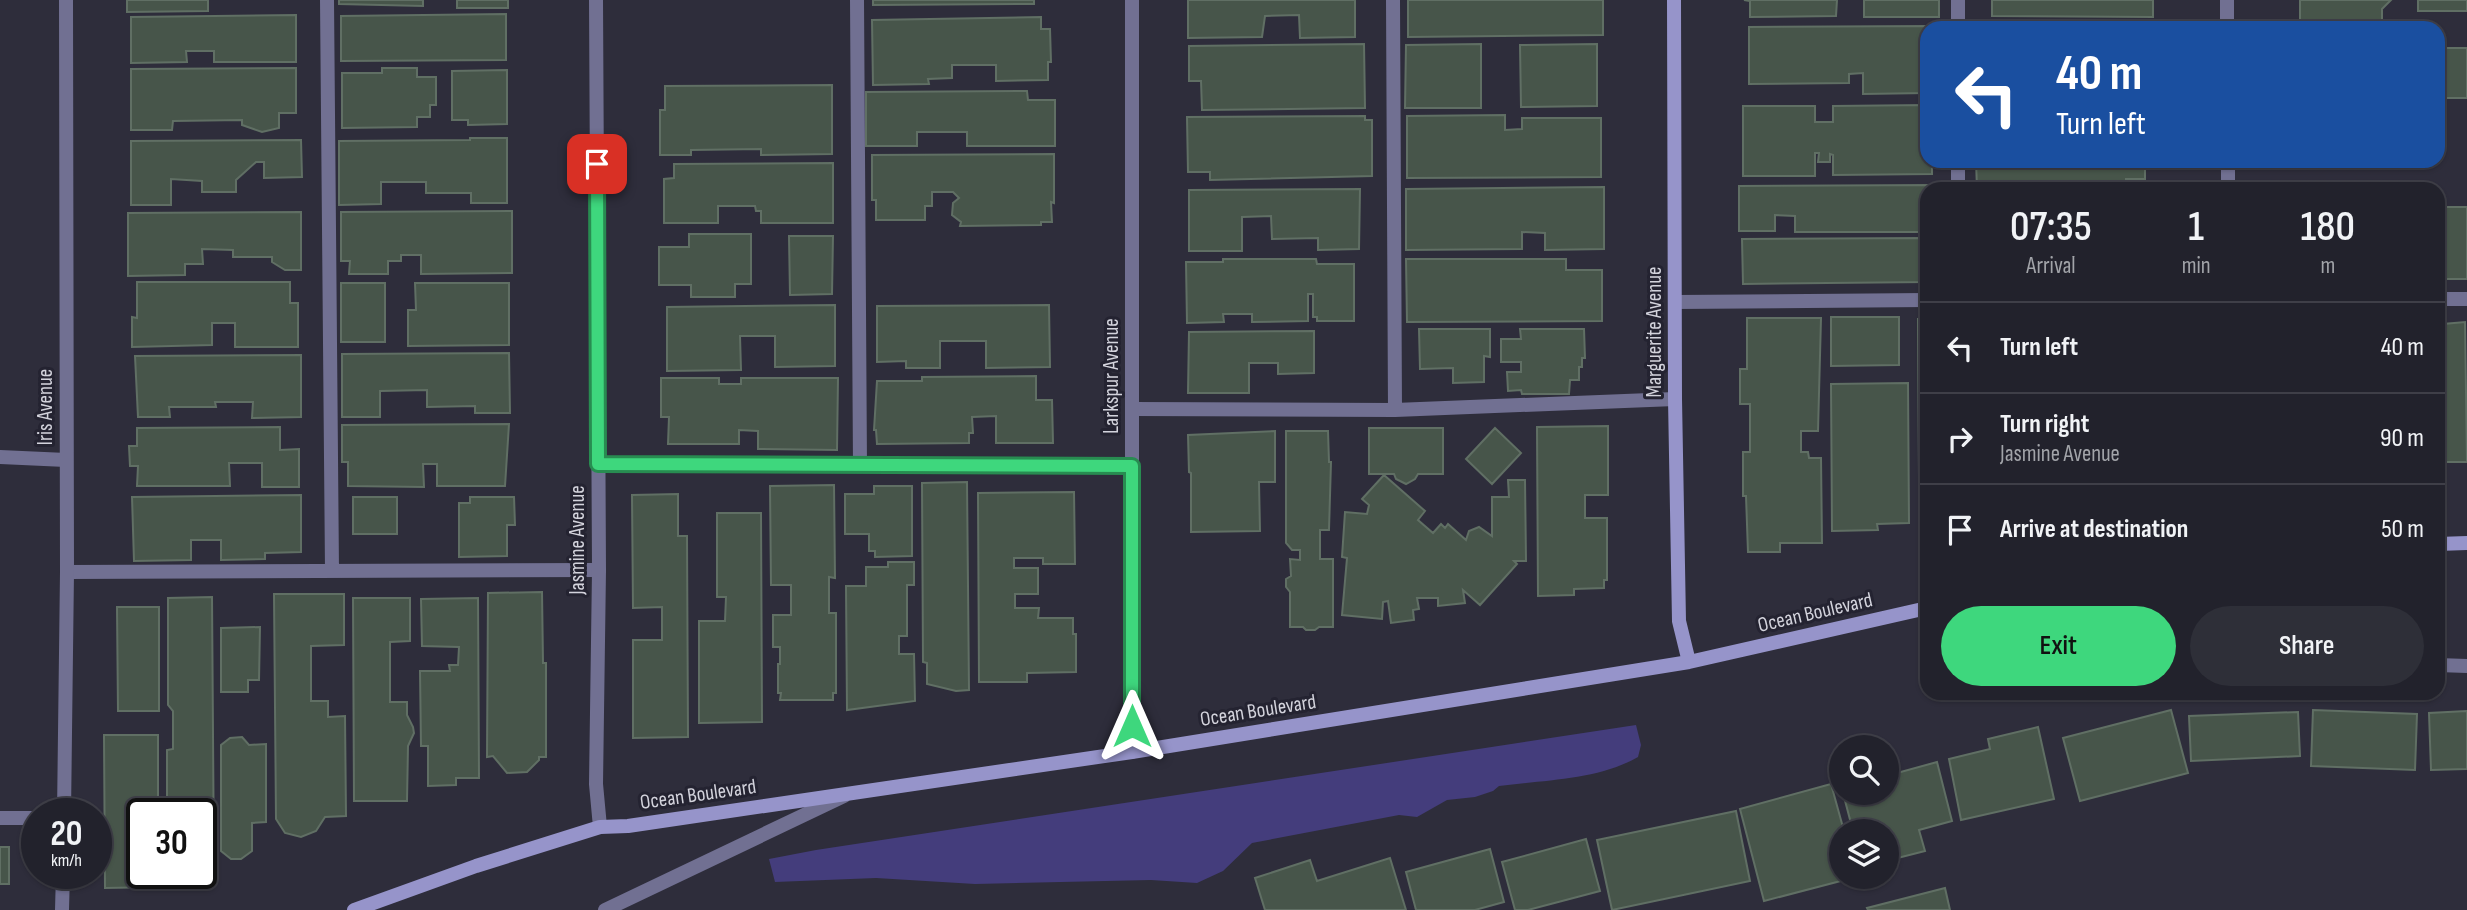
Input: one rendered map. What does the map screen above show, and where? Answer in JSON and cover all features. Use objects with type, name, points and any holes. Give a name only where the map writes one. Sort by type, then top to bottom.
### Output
[{"type":"street","name":"Iris Avenue","points":[[64,798],[67,572],[66,0]]},
{"type":"street","points":[[327,0],[332,571]]},
{"type":"street","name":"Jasmine Avenue","points":[[596,0],[599,570],[596,784],[600,827]]},
{"type":"street","points":[[857,0],[860,466]]},
{"type":"street","name":"Larkspur Avenue","points":[[1132,0],[1132,752]]},
{"type":"street","points":[[1393,0],[1395,410]]},
{"type":"street","name":"Marguerite Avenue","points":[[1674,0],[1675,399],[1679,621],[1689,662]]},
{"type":"street","points":[[1958,0],[1958,21]]},
{"type":"street","points":[[2227,0],[2227,21]]},
{"type":"street","points":[[2445,299],[2467,299]]},
{"type":"street","points":[[1676,302],[1920,300]]},
{"type":"street","points":[[1132,410],[1395,410],[1675,399]]},
{"type":"street","points":[[0,457],[66,460]]},
{"type":"street","points":[[598,464],[1132,466]]},
{"type":"street","points":[[2445,544],[2467,543]]},
{"type":"street","points":[[67,572],[599,570]]},
{"type":"street","name":"Ocean Boulevard","points":[[354,910],[475,866],[600,827],[641,824],[1132,752],[1689,662],[1920,610]]},
{"type":"street","points":[[2445,665],[2467,666]]},
{"type":"street","points":[[605,910],[850,793]]},
{"type":"street","points":[[0,818],[21,818]]},
{"type":"street","points":[[62,910],[63,889]]},
{"type":"shaded area","points":[[1636,725],[1641,745],[1638,757],[1622,765],[1588,775],[1499,786],[1475,797],[1447,800],[1417,817],[1399,815],[1252,843],[1223,871],[1197,883],[1151,880],[975,884],[876,878],[775,882],[769,859],[816,850]]},
{"type":"building","points":[[127,0],[208,0],[208,11],[127,12]]},
{"type":"building","points":[[339,0],[423,0],[423,6],[339,4]]},
{"type":"building","points":[[457,0],[508,0],[508,8],[457,8]]},
{"type":"building","points":[[873,0],[1034,0],[1034,4],[873,5]]},
{"type":"building","points":[[1188,0],[1355,0],[1355,37],[1300,38],[1299,15],[1265,16],[1262,37],[1188,38]]},
{"type":"building","points":[[1408,0],[1603,0],[1603,35],[1408,37]]},
{"type":"building","points":[[1744,0],[1837,0],[1836,16],[1750,17],[1750,1]]},
{"type":"building","points":[[1864,0],[1939,0],[1939,17],[1864,17]]},
{"type":"building","points":[[1992,0],[2153,0],[2153,17],[1992,16]]},
{"type":"building","points":[[2300,0],[2391,0],[2382,9],[2382,21],[2300,21]]},
{"type":"building","points":[[2418,0],[2467,0],[2467,11],[2418,11]]},
{"type":"building","points":[[506,14],[506,60],[341,61],[341,16]]},
{"type":"building","points":[[296,15],[296,62],[214,62],[214,51],[186,51],[187,62],[131,63],[131,17]]},
{"type":"building","points":[[1041,17],[1041,29],[1050,29],[1051,62],[1048,62],[1048,80],[996,81],[996,65],[952,65],[952,78],[928,79],[929,84],[873,85],[872,20]]},
{"type":"building","points":[[1920,26],[1920,93],[1863,94],[1863,73],[1849,74],[1849,83],[1749,84],[1749,27]]},
{"type":"building","points":[[1364,44],[1365,108],[1202,110],[1201,81],[1189,81],[1189,46]]},
{"type":"building","points":[[1481,44],[1481,108],[1405,108],[1406,45]]},
{"type":"building","points":[[1597,44],[1597,106],[1521,107],[1520,45]]},
{"type":"building","points":[[2445,48],[2467,48],[2467,98],[2445,98]]},
{"type":"building","points":[[296,68],[296,113],[279,113],[279,128],[262,132],[242,125],[242,120],[173,121],[172,130],[131,130],[131,69]]},
{"type":"building","points":[[382,68],[417,68],[417,77],[436,77],[436,105],[430,105],[430,117],[417,117],[417,127],[342,128],[342,73],[382,73]]},
{"type":"building","points":[[507,70],[507,124],[468,125],[468,120],[452,120],[452,71]]},
{"type":"building","points":[[832,85],[832,154],[761,155],[761,149],[691,150],[691,155],[660,155],[660,110],[665,110],[665,86]]},
{"type":"building","points":[[1027,91],[1028,100],[1055,100],[1055,146],[967,146],[967,132],[917,132],[917,146],[866,146],[866,92]]},
{"type":"building","points":[[1920,105],[1920,168],[1932,168],[1932,174],[1833,175],[1833,155],[1830,154],[1830,162],[1818,162],[1819,153],[1815,153],[1815,176],[1743,176],[1743,106],[1815,106],[1815,122],[1833,122],[1833,106]]},
{"type":"building","points":[[1505,115],[1505,130],[1522,129],[1522,118],[1601,118],[1601,177],[1407,178],[1407,116]]},
{"type":"building","points":[[1365,116],[1365,120],[1372,120],[1372,176],[1210,180],[1210,172],[1188,172],[1187,117]]},
{"type":"building","points":[[507,138],[507,203],[471,203],[471,193],[426,193],[426,182],[381,182],[381,204],[339,205],[339,141]]},
{"type":"building","points":[[301,140],[302,177],[264,178],[264,162],[256,162],[236,180],[236,192],[202,192],[202,181],[171,179],[171,205],[131,205],[131,141]]},
{"type":"building","points":[[1054,154],[1052,222],[1041,222],[1041,225],[960,226],[961,222],[952,215],[953,203],[959,198],[953,192],[932,192],[932,206],[925,206],[925,220],[876,220],[876,200],[872,200],[872,155]]},
{"type":"building","points":[[833,163],[833,223],[761,223],[761,211],[756,211],[755,206],[718,206],[718,223],[664,223],[664,179],[674,178],[674,164]]},
{"type":"building","points":[[1976,168],[2145,168],[2145,179],[2126,179],[2126,182],[1977,182]]},
{"type":"building","points":[[1920,185],[1920,232],[1795,232],[1795,216],[1775,215],[1775,231],[1739,231],[1739,186]]},
{"type":"building","points":[[1604,187],[1604,249],[1545,250],[1545,233],[1522,232],[1522,249],[1406,250],[1406,189]]},
{"type":"building","points":[[1360,189],[1359,249],[1318,250],[1318,238],[1272,239],[1271,216],[1242,217],[1242,251],[1189,251],[1189,190]]},
{"type":"building","points":[[2445,207],[2467,207],[2467,279],[2445,279]]},
{"type":"building","points":[[512,211],[512,273],[421,274],[421,255],[401,255],[401,261],[388,261],[388,274],[349,274],[350,261],[341,261],[341,212]]},
{"type":"building","points":[[301,212],[301,270],[285,270],[272,262],[272,257],[233,257],[233,250],[202,249],[203,264],[185,264],[185,275],[128,276],[128,213]]},
{"type":"building","points":[[689,234],[751,234],[751,284],[735,284],[735,297],[691,297],[691,285],[659,285],[659,247],[689,247]]},
{"type":"building","points":[[789,236],[833,236],[832,294],[790,295]]},
{"type":"building","points":[[1920,238],[1920,282],[1743,284],[1742,239]]},
{"type":"building","points":[[1223,259],[1316,259],[1317,264],[1354,264],[1354,321],[1317,321],[1317,317],[1313,317],[1313,294],[1308,294],[1308,321],[1252,322],[1252,314],[1223,314],[1224,322],[1187,323],[1186,262],[1223,262]]},
{"type":"building","points":[[1406,259],[1566,259],[1566,270],[1602,270],[1602,321],[1407,322]]},
{"type":"building","points":[[137,282],[290,282],[290,303],[298,303],[298,347],[235,347],[235,323],[212,323],[212,345],[132,347],[132,317],[137,318]]},
{"type":"building","points":[[341,283],[385,283],[385,342],[341,342]]},
{"type":"building","points":[[415,283],[509,283],[509,345],[408,346],[408,310],[416,310]]},
{"type":"building","points":[[835,305],[835,366],[775,367],[775,336],[740,336],[741,370],[667,371],[667,307]]},
{"type":"building","points":[[1049,305],[1050,367],[986,368],[986,341],[940,341],[940,368],[906,368],[906,361],[877,362],[877,306]]},
{"type":"building","points":[[1831,317],[1899,317],[1899,365],[1831,366]]},
{"type":"building","points":[[1747,318],[1821,318],[1818,431],[1801,431],[1801,452],[1808,452],[1809,458],[1821,458],[1822,543],[1780,543],[1780,552],[1748,552],[1746,496],[1743,496],[1743,452],[1750,452],[1750,404],[1740,404],[1740,369],[1747,369]]},
{"type":"building","points":[[1918,319],[1920,319],[1920,480]]},
{"type":"building","points":[[2465,322],[2467,462],[2446,462],[2445,324]]},
{"type":"building","points":[[1419,329],[1490,329],[1490,357],[1484,356],[1484,382],[1453,383],[1453,368],[1420,369]]},
{"type":"building","points":[[1520,329],[1584,329],[1585,358],[1582,358],[1582,367],[1579,367],[1579,380],[1570,380],[1569,394],[1522,394],[1521,390],[1508,391],[1507,372],[1521,372],[1521,362],[1501,362],[1501,339],[1521,339]]},
{"type":"building","points":[[1314,331],[1314,373],[1278,374],[1278,363],[1249,363],[1249,393],[1188,393],[1189,332]]},
{"type":"building","points":[[509,353],[510,413],[475,413],[475,406],[427,407],[427,390],[380,391],[380,417],[342,417],[342,354]]},
{"type":"building","points":[[301,355],[301,417],[252,418],[253,402],[215,402],[216,407],[169,407],[170,417],[138,417],[135,356]]},
{"type":"building","points":[[1036,376],[1036,400],[1052,400],[1053,443],[996,443],[996,416],[972,417],[973,433],[969,433],[969,443],[877,444],[874,430],[877,381],[922,381],[922,377]]},
{"type":"building","points":[[661,378],[719,378],[719,384],[741,384],[741,378],[838,378],[837,450],[758,449],[758,431],[739,430],[739,444],[668,444],[669,417],[661,417]]},
{"type":"building","points":[[1908,383],[1909,523],[1877,524],[1878,530],[1832,531],[1831,384]]},
{"type":"building","points":[[509,424],[505,486],[437,486],[437,464],[423,464],[424,487],[348,486],[348,462],[342,462],[342,425]]},
{"type":"building","points":[[1608,426],[1608,495],[1585,495],[1585,518],[1607,518],[1607,580],[1604,580],[1604,588],[1574,589],[1574,595],[1538,596],[1537,427]]},
{"type":"building","points":[[280,427],[280,450],[299,449],[299,487],[262,487],[262,463],[229,463],[230,486],[137,486],[138,466],[130,466],[129,446],[137,446],[137,428]]},
{"type":"building","points":[[1369,428],[1443,428],[1443,474],[1418,474],[1406,484],[1396,479],[1394,474],[1369,474]]},
{"type":"building","points":[[1495,428],[1521,453],[1492,484],[1466,459]]},
{"type":"building","points":[[1275,431],[1275,482],[1259,482],[1260,531],[1191,532],[1188,435]]},
{"type":"building","points":[[1286,431],[1328,431],[1331,462],[1329,530],[1320,530],[1320,559],[1333,559],[1333,627],[1306,630],[1303,627],[1290,627],[1290,592],[1286,587],[1286,579],[1291,576],[1290,559],[1300,560],[1300,550],[1292,550],[1286,543]]},
{"type":"building","points":[[1384,475],[1425,511],[1418,520],[1433,533],[1441,524],[1445,528],[1448,524],[1466,540],[1469,531],[1479,527],[1492,536],[1492,497],[1509,497],[1508,480],[1525,480],[1526,561],[1514,561],[1517,564],[1480,605],[1463,590],[1465,603],[1438,606],[1438,598],[1417,598],[1419,609],[1413,610],[1414,620],[1391,623],[1388,601],[1383,602],[1382,619],[1342,615],[1347,558],[1342,557],[1345,512],[1367,514],[1369,505],[1362,499]]},
{"type":"building","points":[[967,482],[969,690],[956,691],[927,684],[927,663],[923,662],[922,483]]},
{"type":"building","points":[[834,485],[835,578],[829,577],[829,613],[836,613],[836,693],[833,693],[833,700],[780,700],[780,647],[773,647],[773,615],[791,615],[791,585],[771,585],[770,486]]},
{"type":"building","points":[[874,486],[912,486],[912,556],[875,557],[875,551],[869,551],[869,534],[845,534],[845,494],[874,494]]},
{"type":"building","points":[[1074,492],[1075,564],[1043,564],[1043,558],[1014,558],[1014,568],[1038,568],[1038,594],[1015,594],[1015,608],[1039,608],[1038,618],[1073,618],[1073,634],[1076,634],[1076,672],[1027,673],[1027,682],[979,682],[978,493]]},
{"type":"building","points":[[678,494],[678,536],[687,536],[688,737],[633,738],[633,640],[662,640],[662,607],[633,608],[632,495]]},
{"type":"building","points":[[301,495],[301,552],[265,553],[265,559],[221,560],[221,540],[191,540],[191,560],[134,561],[132,497]]},
{"type":"building","points":[[353,497],[397,497],[397,534],[353,534]]},
{"type":"building","points":[[470,497],[514,497],[515,525],[507,525],[507,556],[459,557],[459,503],[470,503]]},
{"type":"building","points":[[717,513],[761,513],[762,722],[699,723],[699,621],[725,621],[726,597],[717,597]]},
{"type":"building","points":[[888,562],[914,562],[914,585],[907,585],[907,636],[899,636],[899,654],[914,654],[915,701],[847,710],[846,586],[866,586],[866,567],[888,567]]},
{"type":"building","points":[[542,592],[543,663],[546,663],[546,757],[539,757],[527,772],[507,773],[493,756],[487,757],[488,593]]},
{"type":"building","points":[[274,594],[344,594],[344,645],[311,646],[311,701],[328,701],[328,717],[345,716],[346,816],[325,817],[316,831],[301,837],[285,833],[276,819]]},
{"type":"building","points":[[212,597],[213,798],[167,798],[167,750],[173,749],[173,711],[168,705],[168,598]]},
{"type":"building","points":[[353,598],[410,598],[410,641],[390,642],[390,702],[407,702],[407,715],[414,733],[408,746],[407,801],[354,801]]},
{"type":"building","points":[[478,598],[479,778],[456,778],[456,785],[428,786],[428,746],[421,746],[420,671],[450,671],[449,665],[458,665],[459,647],[422,646],[421,599]]},
{"type":"building","points":[[117,607],[159,607],[159,711],[118,711]]},
{"type":"building","points":[[260,627],[259,680],[248,680],[248,692],[221,692],[221,628]]},
{"type":"building","points":[[2171,710],[2188,773],[2080,801],[2063,738]]},
{"type":"building","points":[[2313,710],[2417,714],[2415,770],[2311,766]]},
{"type":"building","points":[[2467,711],[2467,769],[2431,770],[2429,713]]},
{"type":"building","points":[[2298,712],[2300,756],[2191,761],[2189,716]]},
{"type":"building","points":[[2038,727],[2054,799],[1961,820],[1949,759],[1990,749],[1988,739]]},
{"type":"building","points":[[104,735],[158,735],[158,798],[126,798],[126,888],[112,888],[112,798],[104,798]]},
{"type":"building","points":[[242,737],[249,745],[266,744],[266,822],[252,823],[252,851],[241,859],[231,859],[221,851],[221,745],[230,738]]},
{"type":"building","points":[[1937,762],[1952,821],[1919,830],[1925,851],[1899,858],[1899,819],[1850,819],[1846,805],[1899,805],[1899,772]]},
{"type":"building","points":[[1829,785],[1829,805],[1837,805],[1841,819],[1829,819],[1829,884],[1764,901],[1740,809]]},
{"type":"building","points":[[1736,811],[1750,881],[1612,910],[1597,840]]},
{"type":"building","points":[[1586,839],[1600,891],[1528,910],[1515,910],[1502,862]]},
{"type":"building","points":[[0,847],[9,847],[9,884],[0,884]]},
{"type":"building","points":[[1490,849],[1504,902],[1475,910],[1416,910],[1406,872]]},
{"type":"building","points":[[1390,858],[1406,910],[1265,910],[1255,878],[1310,860],[1317,881]]},
{"type":"building","points":[[1945,888],[1950,910],[1867,908]]},
{"type":"route","points":[[597,164],[598,464],[1132,466],[1132,726]]}]
